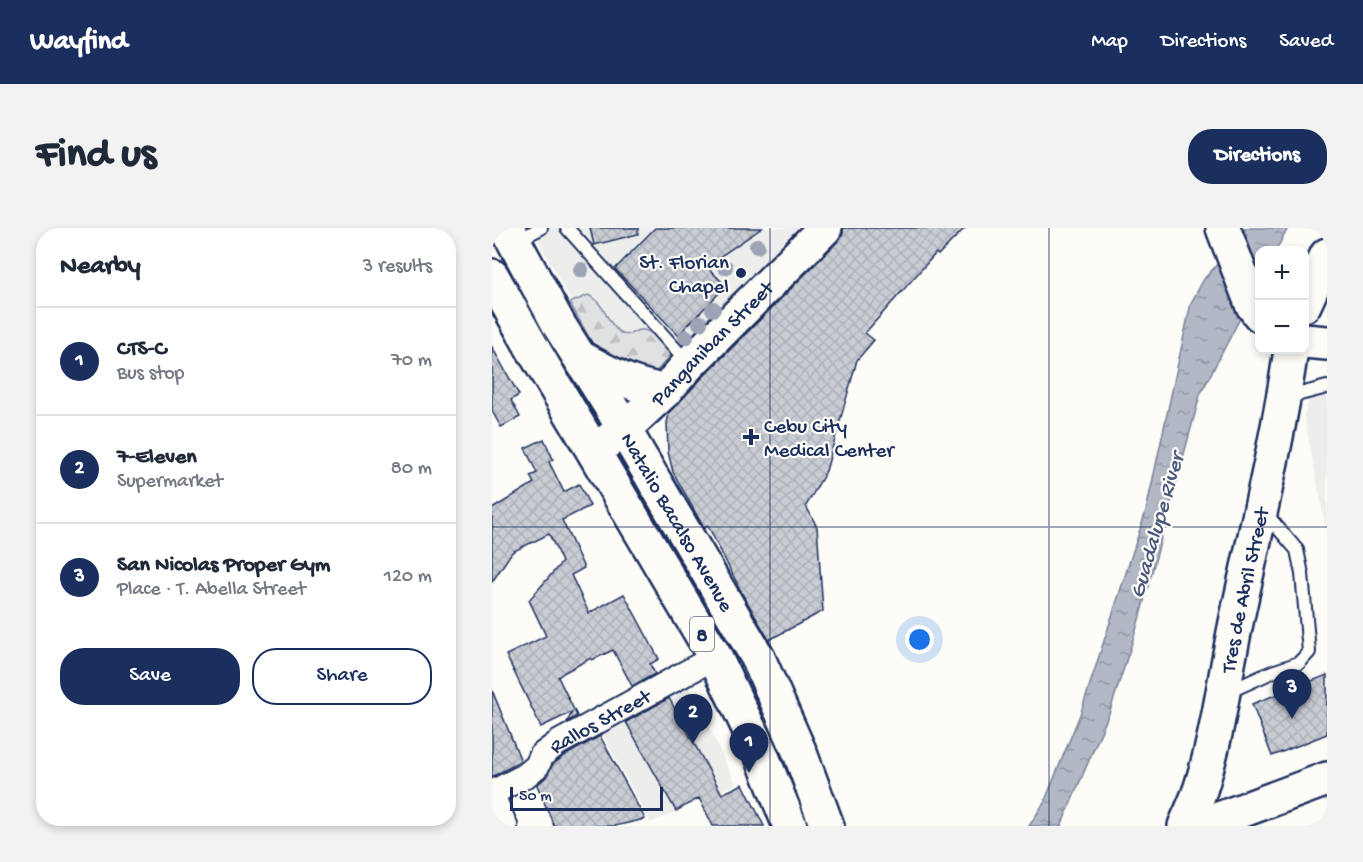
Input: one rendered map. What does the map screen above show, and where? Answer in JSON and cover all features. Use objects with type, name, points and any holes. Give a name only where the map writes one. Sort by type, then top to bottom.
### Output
[{"type":"main road","name":"Panganiban Street","points":[[594,451],[624,429],[665,391],[825,228]]},
{"type":"main road","name":"Natalio Bacalso Avenue","points":[[521,233],[530,273],[559,326],[624,429],[758,658],[800,753],[827,826]]},
{"type":"main road","points":[[1225,236],[1255,307]]},
{"type":"main road","points":[[1307,300],[1327,255]]},
{"type":"main road","points":[[496,283],[530,273]]},
{"type":"main road","name":"Natalio Bacalso Avenue","points":[[496,283],[715,657],[761,754],[790,826]]},
{"type":"main road","points":[[1309,341],[1327,343]]},
{"type":"main road","name":"Tres de Abril Street","points":[[1185,826],[1202,784],[1224,693],[1233,638],[1284,398],[1290,354]]},
{"type":"main road","points":[[579,357],[627,382],[643,388],[665,391]]},
{"type":"main road","points":[[1200,826],[1327,779]]},
{"type":"street","name":"Rallos Street","points":[[492,794],[525,776],[537,765],[542,755],[558,743],[715,657]]},
{"type":"street","points":[[492,794],[506,826]]},
{"type":"lane","points":[[567,228],[689,364]]},
{"type":"lane","points":[[1284,398],[1327,387]]},
{"type":"lane","points":[[1224,693],[1299,663],[1309,652],[1302,574],[1297,550],[1262,510]]},
{"type":"shaded area","points":[[532,228],[799,228],[650,378],[605,366]]},
{"type":"shaded area","points":[[1327,377],[1327,534],[1304,415],[1315,381]]},
{"type":"shaded area","points":[[684,675],[736,784],[651,823],[598,726]]},
{"type":"green space","points":[[588,295],[599,303],[612,324],[621,333],[648,331],[658,338],[672,354],[650,378],[605,366],[570,303]]},
{"type":"water","name":"Guadalupe River","points":[[1245,228],[1288,228],[1278,246],[1255,246],[1255,290],[1200,395],[1137,627],[1110,711],[1061,826],[1029,826],[1044,803],[1081,712],[1146,511],[1191,303],[1204,279],[1243,236]]},
{"type":"building","points":[[590,228],[638,228],[638,234],[594,245]]},
{"type":"building","points":[[655,228],[762,228],[706,266],[726,286],[678,335],[615,269]]},
{"type":"building","name":"Cebu City Medical Center","points":[[843,228],[965,228],[938,255],[936,253],[865,333],[874,340],[857,360],[826,471],[806,506],[817,527],[823,611],[769,640],[708,526],[704,528],[673,472],[668,452],[667,423],[669,413],[838,241]]},
{"type":"building","points":[[492,347],[519,395],[511,400],[520,417],[501,427],[492,411]]},
{"type":"building","points":[[544,439],[553,459],[549,462],[564,492],[579,484],[590,506],[562,520],[584,568],[571,575],[589,613],[624,594],[659,659],[650,664],[655,674],[632,686],[613,650],[592,660],[591,658],[565,672],[558,677],[577,716],[567,722],[572,712],[541,727],[506,655],[546,636],[529,600],[562,562],[549,534],[512,552],[492,582],[492,509],[534,483],[530,476],[537,473],[525,448]]},
{"type":"building","points":[[1327,675],[1327,734],[1272,756],[1252,704]]},
{"type":"building","points":[[492,690],[521,761],[492,777]]},
{"type":"building","points":[[669,698],[722,794],[743,784],[764,826],[713,826],[699,798],[676,811],[626,722]]},
{"type":"building","points":[[600,736],[645,819],[615,826],[554,826],[537,785],[546,777],[553,764]]},
{"type":"place","name":"St. Florian Chapel","points":[[741,273]]},
{"type":"place","name":"Cebu City Medical Center","points":[[751,437]]},
{"type":"place","name":"San Nicolas Proper Gym","points":[[1292,719]]},
{"type":"place","name":"7-Eleven","points":[[693,744]]},
{"type":"place","name":"CTS-C","points":[[749,773]]}]
